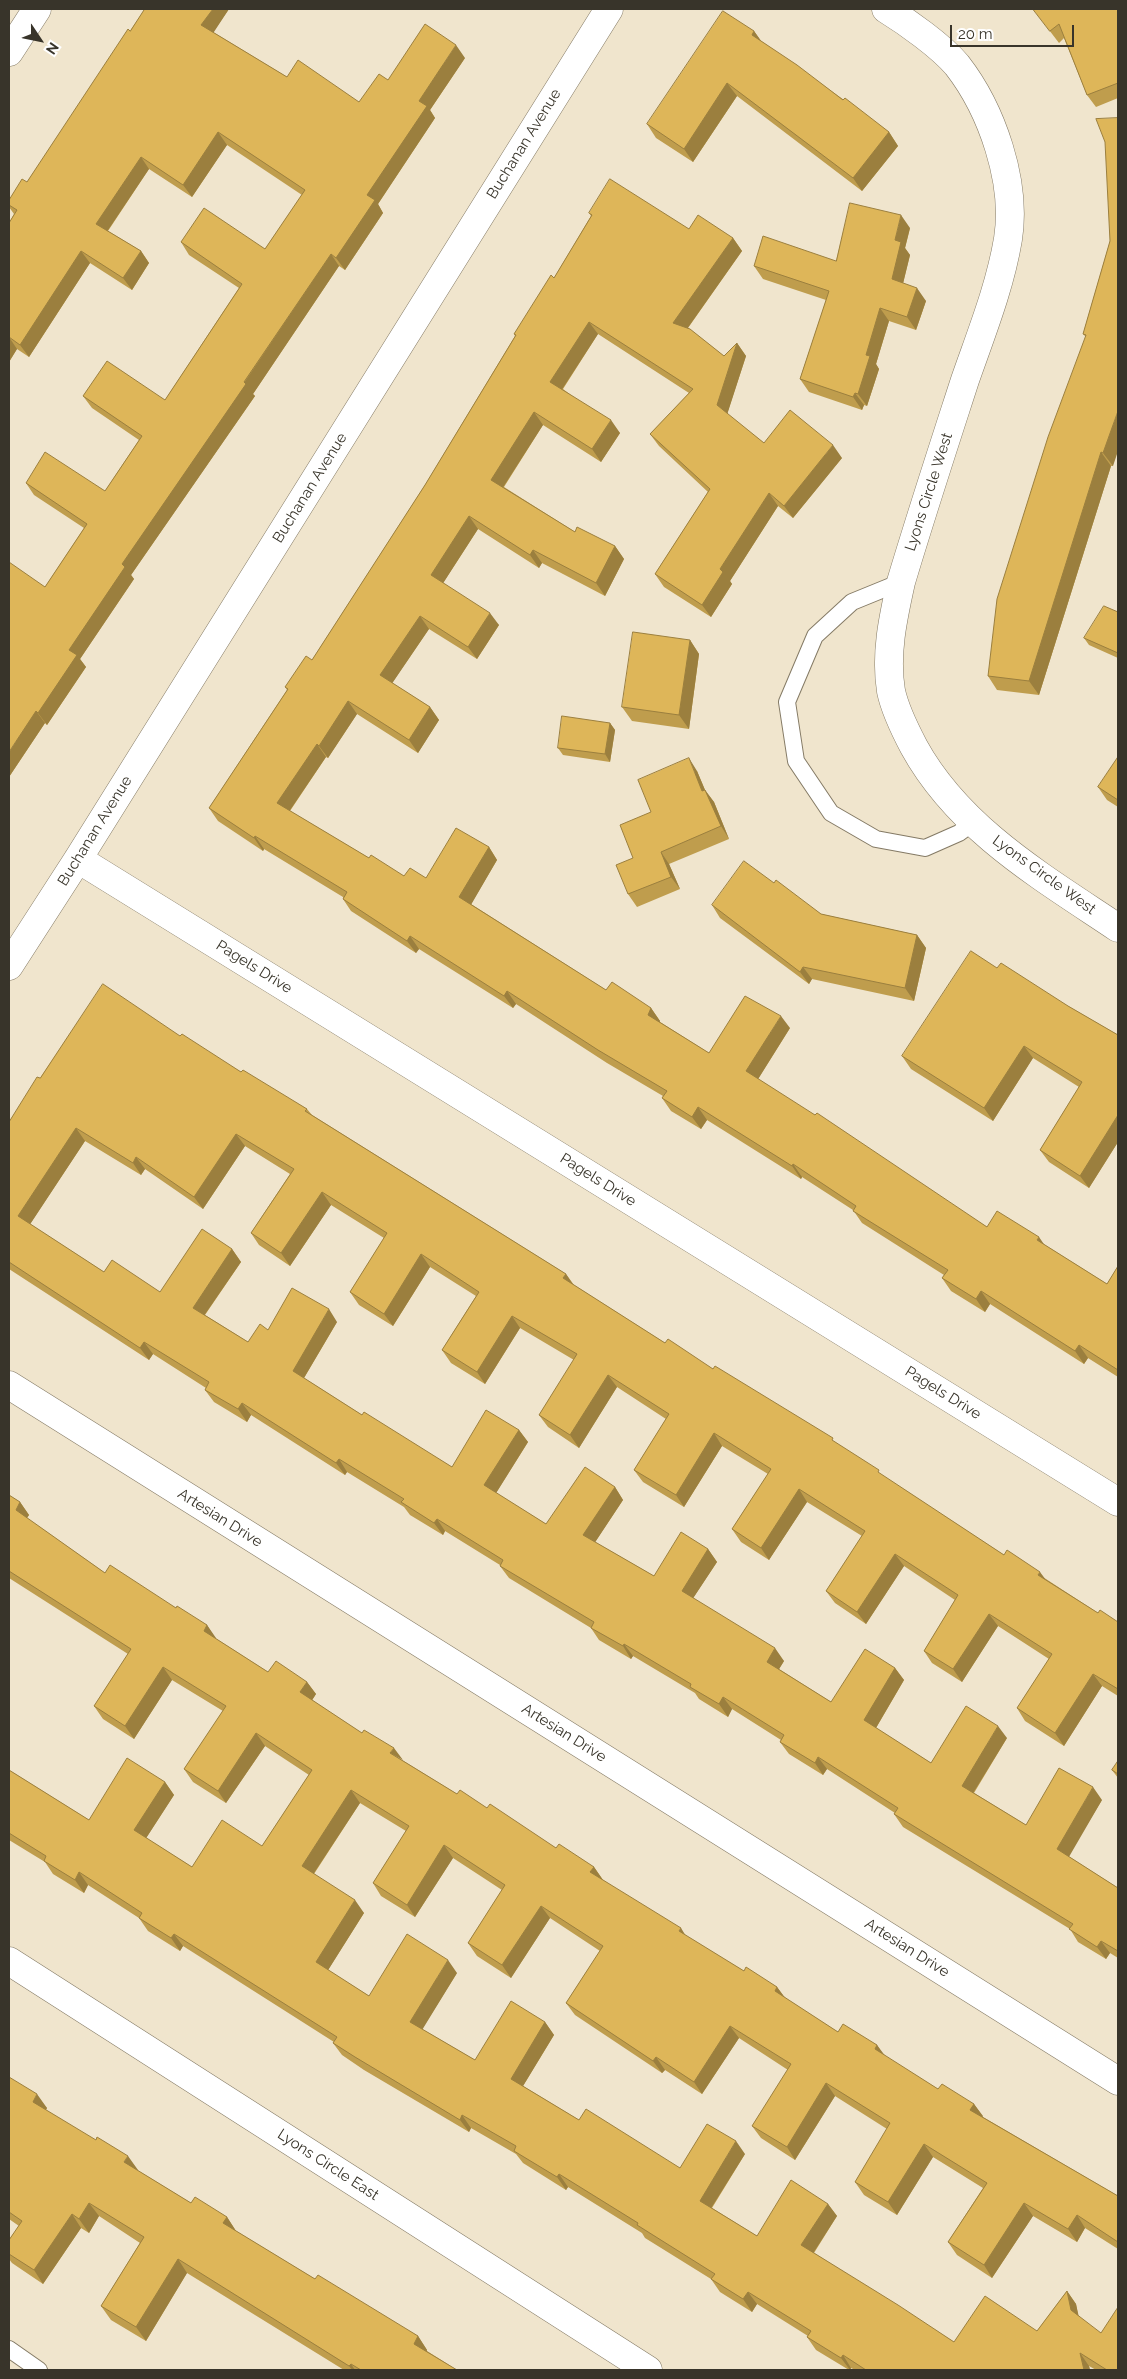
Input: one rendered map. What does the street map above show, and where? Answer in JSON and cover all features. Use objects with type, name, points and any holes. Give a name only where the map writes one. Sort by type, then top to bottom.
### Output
[{"type":"street","points":[[9,52],[37,9]]},
{"type":"street","name":"Buchanan Avenue","points":[[9,966],[609,9]]},
{"type":"street","name":"Lyons Circle West","points":[[886,9],[905,21],[956,64],[980,100],[995,134],[1009,192],[1008,238],[996,290],[900,582],[892,622],[889,652],[891,692],[905,730],[928,772],[953,803],[1024,865],[1118,928]]},
{"type":"street","name":"Pagels Drive","points":[[78,858],[1118,1502]]},
{"type":"street","name":"Artesian Drive","points":[[9,1385],[1118,2081]]},
{"type":"street","name":"Lyons Circle East","points":[[9,1961],[648,2370]]},
{"type":"lane","points":[[900,582],[852,602],[816,636],[787,702],[796,761],[831,813],[876,838],[925,848],[960,833],[974,822]]},
{"type":"lane","points":[[9,2349],[39,2370]]},
{"type":"building","points":[[145,9],[213,9],[201,25],[287,77],[298,60],[359,102],[379,74],[388,80],[425,24],[456,45],[419,101],[427,106],[367,195],[375,200],[336,258],[331,254],[244,382],[246,384],[122,564],[125,567],[69,650],[77,655],[9,752],[9,562],[45,587],[87,524],[26,483],[45,452],[105,491],[142,436],[83,396],[107,361],[165,400],[242,284],[181,242],[204,208],[265,249],[305,190],[218,132],[183,185],[141,157],[96,224],[141,251],[123,278],[81,251],[20,345],[9,337],[9,223],[17,210],[9,205],[9,200],[22,179],[27,182],[128,29],[130,31]]},
{"type":"building","points":[[1033,9],[1118,9],[1118,83],[1087,95],[1059,24],[1050,31]]},
{"type":"building","points":[[723,11],[754,31],[752,35],[797,65],[843,100],[845,98],[889,132],[853,178],[727,83],[684,149],[647,124]]},
{"type":"building","points":[[1118,118],[1118,411],[1103,453],[1101,452],[1029,681],[988,676],[997,599],[1048,437],[1086,335],[1083,334],[1110,241],[1105,142],[1096,119]]},
{"type":"building","points":[[610,179],[689,229],[698,215],[733,238],[673,323],[690,329],[724,356],[737,343],[717,405],[764,443],[790,410],[833,445],[784,506],[769,493],[720,569],[723,572],[702,605],[655,574],[710,489],[650,434],[693,389],[589,322],[550,382],[611,420],[592,449],[534,412],[491,480],[575,532],[577,527],[615,546],[596,583],[533,550],[530,555],[469,516],[431,575],[490,613],[468,647],[420,616],[380,675],[430,707],[409,740],[348,701],[319,746],[317,744],[277,803],[369,858],[371,855],[404,876],[410,868],[426,878],[456,828],[489,847],[459,897],[606,990],[612,982],[651,1008],[648,1015],[709,1053],[745,996],[781,1016],[746,1071],[815,1115],[817,1113],[987,1227],[997,1211],[1039,1237],[1037,1240],[1107,1284],[1118,1266],[1118,1370],[1079,1345],[1075,1351],[981,1291],[976,1299],[942,1278],[948,1270],[853,1211],[856,1206],[793,1164],[792,1166],[698,1107],[692,1117],[662,1098],[667,1091],[598,1050],[507,991],[504,996],[410,936],[407,941],[343,899],[347,892],[255,836],[254,838],[209,808],[288,689],[285,687],[306,656],[312,660],[425,485],[516,335],[514,334],[551,275],[554,278],[592,215],[589,213]]},
{"type":"building","points":[[850,203],[901,215],[895,240],[901,242],[892,279],[917,288],[907,317],[880,308],[866,355],[870,356],[858,394],[855,393],[853,397],[800,379],[829,291],[754,266],[763,236],[836,261]]},
{"type":"building","points":[[1104,606],[1118,612],[1118,653],[1084,638]]},
{"type":"building","points":[[633,632],[690,640],[679,715],[622,707]]},
{"type":"building","points":[[562,716],[610,723],[605,754],[558,748]]},
{"type":"building","points":[[1118,757],[1118,800],[1098,787]]},
{"type":"building","points":[[689,758],[702,791],[705,790],[721,826],[661,852],[671,877],[628,894],[616,865],[633,858],[620,825],[651,812],[638,780]]},
{"type":"building","points":[[744,861],[774,883],[776,880],[821,914],[917,935],[905,988],[803,967],[800,972],[712,905]]},
{"type":"building","points":[[971,951],[997,968],[1001,963],[1068,1006],[1118,1035],[1118,1115],[1080,1176],[1040,1150],[1082,1082],[1024,1046],[984,1108],[902,1056]]},
{"type":"building","points":[[103,984],[180,1036],[182,1034],[241,1072],[243,1070],[307,1109],[305,1111],[566,1274],[563,1278],[665,1343],[668,1339],[713,1369],[715,1366],[833,1438],[832,1440],[879,1470],[878,1472],[1004,1555],[1007,1550],[1040,1572],[1038,1575],[1098,1613],[1100,1610],[1118,1622],[1118,1689],[1093,1674],[1055,1733],[1017,1708],[1052,1654],[989,1614],[953,1669],[924,1651],[958,1595],[895,1554],[857,1612],[826,1591],[865,1531],[799,1489],[761,1548],[732,1529],[771,1469],[714,1433],[676,1495],[634,1470],[669,1414],[608,1375],[570,1435],[539,1415],[577,1354],[512,1316],[477,1372],[442,1350],[479,1292],[421,1254],[384,1314],[350,1292],[387,1233],[322,1192],[281,1253],[251,1233],[294,1169],[236,1134],[194,1197],[136,1157],[133,1163],[76,1128],[18,1216],[104,1272],[112,1260],[160,1292],[202,1229],[232,1249],[193,1308],[248,1342],[260,1324],[268,1330],[292,1288],[329,1309],[293,1371],[362,1415],[364,1412],[452,1467],[486,1410],[519,1430],[484,1485],[546,1524],[585,1467],[615,1487],[583,1535],[654,1576],[681,1532],[708,1549],[682,1591],[775,1648],[767,1662],[831,1702],[865,1649],[895,1668],[864,1720],[931,1763],[966,1706],[998,1726],[962,1786],[1026,1825],[1059,1768],[1093,1787],[1057,1849],[1118,1888],[1118,1951],[1101,1941],[1097,1947],[1069,1929],[1073,1924],[894,1814],[898,1808],[818,1757],[815,1763],[780,1742],[784,1735],[723,1697],[719,1704],[690,1687],[691,1684],[624,1644],[623,1646],[591,1628],[594,1622],[500,1566],[503,1560],[437,1519],[434,1523],[401,1502],[404,1499],[339,1459],[336,1463],[242,1403],[238,1409],[205,1390],[209,1382],[144,1342],[140,1348],[9,1262],[9,1122],[37,1077],[40,1078]]},
{"type":"building","points":[[9,1495],[20,1502],[16,1510],[105,1573],[110,1565],[176,1608],[177,1606],[207,1625],[204,1631],[268,1672],[276,1661],[307,1682],[300,1692],[362,1733],[364,1730],[394,1748],[390,1753],[457,1794],[460,1790],[487,1808],[490,1804],[556,1848],[559,1844],[594,1867],[590,1872],[681,1928],[679,1931],[744,1971],[746,1967],[777,1987],[775,1991],[838,2032],[843,2024],[877,2045],[875,2049],[938,2089],[942,2084],[974,2104],[970,2110],[1118,2196],[1118,2242],[1077,2215],[1068,2229],[1024,2203],[984,2265],[948,2242],[987,2183],[924,2144],[888,2202],[855,2182],[890,2123],[826,2083],[787,2147],[752,2126],[791,2064],[730,2026],[694,2082],[656,2057],[653,2061],[566,2003],[603,1946],[541,1906],[502,1965],[468,1943],[505,1885],[444,1845],[407,1905],[373,1883],[409,1826],[351,1790],[302,1866],[355,1900],[316,1962],[369,1996],[407,1934],[448,1960],[410,2022],[475,2060],[511,2001],[545,2022],[511,2079],[579,2120],[586,2109],[680,2168],[707,2124],[736,2141],[700,2201],[757,2236],[791,2180],[828,2204],[801,2245],[954,2342],[985,2296],[1037,2331],[1067,2291],[1071,2310],[1101,2333],[1118,2307],[1118,2370],[1107,2370],[1080,2353],[1084,2370],[866,2370],[843,2355],[841,2358],[807,2337],[811,2331],[748,2292],[743,2299],[711,2279],[715,2274],[559,2174],[557,2177],[514,2151],[516,2146],[462,2115],[460,2120],[355,2057],[333,2043],[337,2037],[174,1934],[171,1938],[139,1918],[142,1913],[79,1872],[75,1880],[44,1861],[46,1856],[9,1833],[9,1770],[89,1820],[127,1758],[165,1782],[134,1830],[192,1867],[222,1820],[262,1846],[312,1770],[256,1733],[218,1791],[184,1769],[226,1706],[163,1667],[125,1726],[94,1706],[131,1649],[9,1571]]},
{"type":"building","points":[[1118,1761],[1118,1774],[1112,1770]]},
{"type":"building","points":[[9,2077],[37,2094],[33,2102],[96,2140],[97,2137],[128,2156],[124,2162],[191,2203],[195,2197],[227,2217],[223,2223],[315,2279],[318,2275],[418,2336],[414,2344],[457,2370],[361,2370],[351,2364],[349,2366],[178,2259],[136,2327],[101,2306],[144,2237],[89,2203],[79,2219],[72,2214],[34,2270],[9,2254],[9,2240],[22,2221],[9,2212]]}]
